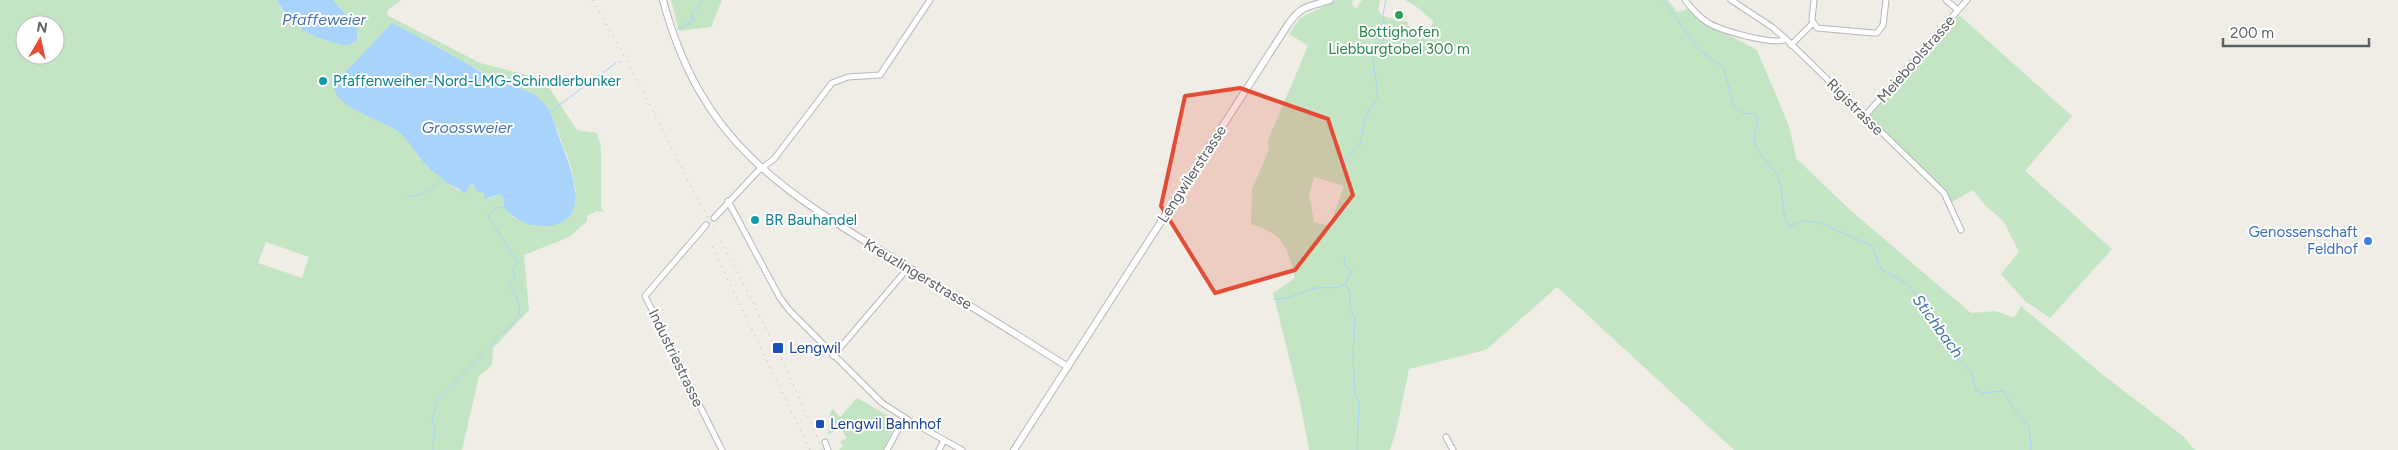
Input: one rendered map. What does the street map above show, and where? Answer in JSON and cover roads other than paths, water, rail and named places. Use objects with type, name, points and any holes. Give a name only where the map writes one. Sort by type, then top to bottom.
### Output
[{"type":"street","name":"Kreuzlingerstrasse","points":[[663,0],[683,63],[701,97],[730,137],[762,169],[803,203],[1068,367]]},
{"type":"street","points":[[714,218],[728,202],[774,159],[832,83],[848,77],[880,75],[930,0]]},
{"type":"street","name":"Lengwilerstrasse","points":[[1014,450],[1289,23],[1305,7],[1330,0]]},
{"type":"street","points":[[1684,0],[1698,15],[1715,26],[1779,42],[1786,39]]},
{"type":"street","name":"Rigistrasse","points":[[1731,0],[1772,27],[1786,39],[1944,193],[1961,230]]},
{"type":"street","points":[[1792,45],[1812,24],[1814,0]]},
{"type":"street","points":[[1812,24],[1819,28],[1877,33],[1883,25],[1886,0]]},
{"type":"street","points":[[1946,0],[1958,10]]},
{"type":"street","name":"Meieboolstrasse","points":[[1864,117],[1967,0]]},
{"type":"street","points":[[728,202],[780,298],[834,356],[882,403],[962,450]]},
{"type":"street","name":"Industriestrasse","points":[[706,225],[645,296],[722,450]]},
{"type":"street","points":[[834,356],[908,268]]},
{"type":"street","points":[[886,450],[901,424],[910,421]]},
{"type":"street","points":[[1446,436],[1453,450]]},
{"type":"street","points":[[939,450],[944,440]]},
{"type":"street","points":[[825,442],[828,450]]},
{"type":"water","name":"Pfaffeweier","points":[[276,0],[333,0],[357,28],[357,40],[349,45],[343,45],[312,35],[297,25]]},
{"type":"water","name":"Groossweier","points":[[392,23],[491,78],[527,91],[543,102],[551,115],[574,181],[574,207],[568,217],[558,224],[531,225],[516,218],[504,208],[503,198],[500,194],[486,199],[483,193],[477,191],[473,184],[471,184],[466,193],[463,193],[446,183],[428,168],[409,142],[396,130],[357,111],[339,98],[335,91],[335,83]]},
{"type":"waterway","points":[[678,29],[693,21],[691,13],[695,11],[702,0]]},
{"type":"waterway","points":[[1344,171],[1346,159],[1360,145],[1366,115],[1378,97],[1373,59],[1386,35],[1383,14],[1386,0]]},
{"type":"waterway","name":"Stichbach","points":[[1663,0],[1699,50],[1724,68],[1733,106],[1743,113],[1755,114],[1757,117],[1755,144],[1760,154],[1777,175],[1784,215],[1789,226],[1803,221],[1820,223],[1872,246],[1881,269],[1906,283],[1928,309],[1930,321],[1960,361],[1971,372],[1976,390],[1983,393],[2004,391],[2013,408],[2029,427],[2031,450]]},
{"type":"waterway","points":[[550,112],[616,63]]},
{"type":"waterway","points":[[408,197],[428,191],[443,178]]},
{"type":"waterway","points":[[490,347],[496,338],[519,315],[519,307],[509,285],[515,278],[513,269],[517,262],[487,214],[492,213],[496,207],[504,208]]},
{"type":"waterway","points":[[1344,257],[1345,264],[1352,271],[1345,284],[1350,293],[1350,309],[1355,319],[1353,356],[1355,395],[1359,403],[1357,450]]},
{"type":"waterway","points":[[1273,299],[1284,299],[1310,289],[1344,285]]},
{"type":"waterway","points":[[433,450],[435,429],[432,420],[438,399],[486,351]]},
{"type":"railway","points":[[592,0],[634,74],[748,293],[794,386],[822,449]]},
{"type":"railway","points":[[712,247],[810,450]]},
{"type":"place","name":"Bottighofen Liebburgtobel 300 m","points":[[1399,15]]},
{"type":"place","name":"Pfaffenweiher-Nord-LMG-Schindlerbunker","points":[[323,81]]},
{"type":"place","name":"BR Bauhandel","points":[[755,220]]},
{"type":"place","name":"Genossenschaft Feldhof","points":[[2368,241]]},
{"type":"place","name":"Lengwil","points":[[778,348]]},
{"type":"place","name":"Lengwil Bahnhof","points":[[820,424]]}]
